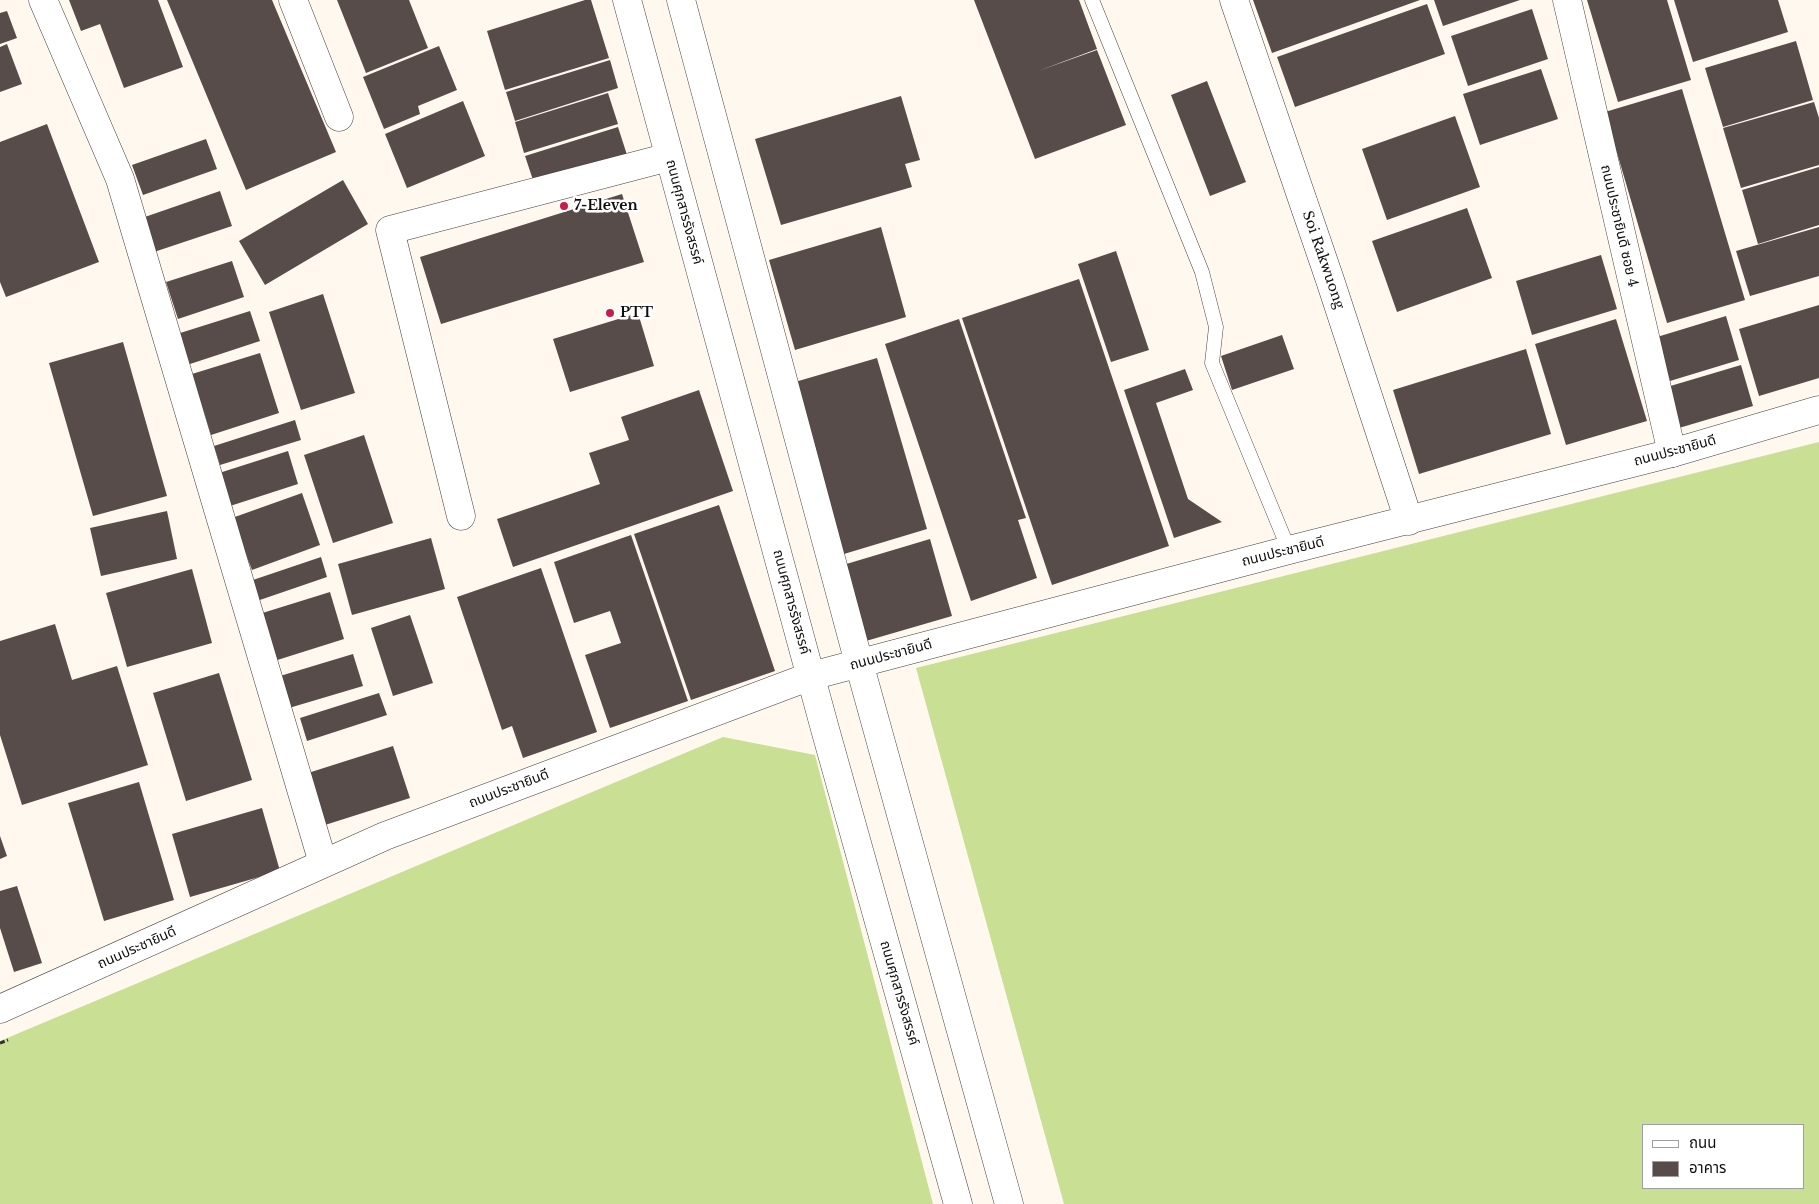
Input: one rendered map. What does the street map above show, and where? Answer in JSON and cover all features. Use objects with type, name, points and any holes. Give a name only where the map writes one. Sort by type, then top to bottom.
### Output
[{"type":"street","points":[[44,0],[120,179],[323,863]]},
{"type":"street","points":[[293,0],[339,117]]},
{"type":"street","name":"ถนนศุภสารรังสรรค์","points":[[627,0],[811,676],[958,1204]]},
{"type":"street","points":[[681,0],[859,663],[1009,1204]]},
{"type":"street","name":"Soi Rakwuong","points":[[1234,0],[1330,280],[1409,521]]},
{"type":"street","name":"ถนนประชายินดี ซอย 4","points":[[1567,0],[1672,453]]},
{"type":"street","points":[[461,516],[390,230],[669,157]]},
{"type":"street","name":"ถนนประชายินดี","points":[[0,1009],[385,836],[811,676],[1289,550],[1672,453],[1819,410]]},
{"type":"lane","points":[[1092,0],[1202,272],[1216,327],[1212,363],[1289,550]]},
{"type":"path","points":[[0,1043],[9,1039]]},
{"type":"green space","points":[[1819,442],[1819,1204],[1064,1204],[916,668]]},
{"type":"green space","points":[[723,737],[815,755],[933,1204],[0,1204],[0,1041]]},
{"type":"building","points":[[69,0],[158,0],[183,67],[124,88],[100,24],[81,31]]},
{"type":"building","points":[[167,0],[272,0],[336,152],[246,190]]},
{"type":"building","points":[[337,0],[409,0],[428,48],[366,73]]},
{"type":"building","points":[[585,0],[591,0],[609,58],[505,90],[487,31]]},
{"type":"building","points":[[974,0],[1079,0],[1097,49],[1038,71],[1097,50],[1126,125],[1035,159]]},
{"type":"building","points":[[1253,0],[1420,0],[1272,53]]},
{"type":"building","points":[[1434,0],[1520,0],[1443,26]]},
{"type":"building","points":[[1587,0],[1667,0],[1691,80],[1618,102]]},
{"type":"building","points":[[1674,0],[1778,0],[1788,32],[1693,62]]},
{"type":"building","points":[[1427,4],[1445,54],[1295,107],[1277,57]]},
{"type":"building","points":[[1532,9],[1548,59],[1468,86],[1451,36]]},
{"type":"building","points":[[7,11],[17,38],[0,44],[0,13]]},
{"type":"building","points":[[1796,41],[1813,100],[1723,127],[1705,68]]},
{"type":"building","points":[[7,44],[22,84],[0,92],[0,47]]},
{"type":"building","points":[[439,46],[457,90],[418,106],[420,114],[384,129],[363,77]]},
{"type":"building","points":[[610,60],[618,88],[515,121],[506,92]]},
{"type":"building","points":[[1541,69],[1558,119],[1480,145],[1463,94]]},
{"type":"building","points":[[1207,81],[1246,182],[1210,196],[1171,95]]},
{"type":"building","points":[[1682,89],[1745,300],[1667,323],[1605,112]]},
{"type":"building","points":[[608,93],[618,124],[524,153],[515,122]]},
{"type":"building","points":[[901,96],[920,160],[905,164],[912,187],[781,225],[755,139]]},
{"type":"building","points":[[463,101],[485,156],[407,188],[385,134]]},
{"type":"building","points":[[1814,102],[1819,118],[1819,165],[1741,188],[1723,128]]},
{"type":"building","points":[[1455,116],[1480,187],[1387,220],[1362,149]]},
{"type":"building","points":[[47,124],[99,262],[6,297],[0,282],[0,142]]},
{"type":"building","points":[[618,127],[628,158],[535,186],[525,156]]},
{"type":"building","points":[[206,139],[217,169],[143,195],[132,165]]},
{"type":"building","points":[[1819,167],[1819,225],[1758,244],[1742,190]]},
{"type":"building","points":[[343,180],[368,224],[265,285],[239,241]]},
{"type":"building","points":[[220,191],[232,226],[151,253],[139,219]]},
{"type":"building","points":[[622,194],[644,262],[441,324],[420,257]]},
{"type":"building","points":[[1467,208],[1492,278],[1397,312],[1372,241]]},
{"type":"building","points":[[881,227],[906,317],[795,350],[769,260]]},
{"type":"building","points":[[1819,227],[1819,276],[1750,296],[1736,251]]},
{"type":"building","points":[[1116,251],[1149,350],[1111,362],[1078,264]]},
{"type":"building","points":[[1601,255],[1617,309],[1532,335],[1516,281]]},
{"type":"building","points":[[232,261],[244,297],[178,319],[166,282]]},
{"type":"building","points":[[1079,279],[1169,546],[1052,585],[962,318]]},
{"type":"building","points":[[323,294],[355,393],[301,410],[269,312]]},
{"type":"building","points":[[1819,305],[1819,378],[1759,396],[1739,329]]},
{"type":"building","points":[[250,311],[260,341],[187,365],[177,334]]},
{"type":"building","points":[[638,313],[654,366],[570,392],[553,339]]},
{"type":"building","points":[[1726,316],[1739,360],[1670,381],[1657,337]]},
{"type":"building","points":[[959,319],[1026,518],[1018,520],[1037,578],[971,601],[885,344]]},
{"type":"building","points":[[1616,319],[1647,421],[1566,445],[1535,344]]},
{"type":"building","points":[[1282,335],[1294,369],[1232,390],[1221,356]]},
{"type":"building","points":[[123,342],[167,496],[93,516],[49,363]]},
{"type":"building","points":[[1526,349],[1551,434],[1419,474],[1393,390]]},
{"type":"building","points":[[260,353],[279,413],[211,435],[192,374]]},
{"type":"building","points":[[877,358],[927,529],[844,554],[795,382]]},
{"type":"building","points":[[1741,365],[1753,406],[1679,428],[1667,387]]},
{"type":"building","points":[[1185,369],[1193,390],[1156,403],[1188,499],[1222,522],[1174,538],[1124,390]]},
{"type":"building","points":[[699,390],[733,491],[513,567],[497,519],[600,484],[589,453],[629,440],[621,417]]},
{"type":"building","points":[[295,420],[301,440],[220,465],[214,446]]},
{"type":"building","points":[[364,435],[393,523],[333,543],[304,455]]},
{"type":"building","points":[[288,451],[298,484],[227,507],[216,474]]},
{"type":"building","points":[[302,493],[320,545],[252,570],[232,518]]},
{"type":"building","points":[[719,505],[775,671],[691,700],[634,534]]},
{"type":"building","points":[[167,511],[177,559],[101,576],[90,528]]},
{"type":"building","points":[[631,535],[688,701],[610,728],[585,655],[621,643],[610,611],[574,623],[554,562]]},
{"type":"building","points":[[431,538],[445,589],[352,615],[338,564]]},
{"type":"building","points":[[930,539],[952,616],[866,641],[843,565]]},
{"type":"building","points":[[321,557],[327,577],[254,602],[247,582]]},
{"type":"building","points":[[541,568],[597,732],[523,758],[512,726],[502,730],[457,597]]},
{"type":"building","points":[[192,569],[212,643],[127,667],[106,593]]},
{"type":"building","points":[[330,592],[344,639],[271,662],[256,615]]},
{"type":"building","points":[[410,615],[433,683],[393,696],[371,628]]},
{"type":"building","points":[[55,624],[72,680],[117,666],[148,765],[22,805],[0,735],[0,641]]},
{"type":"building","points":[[353,654],[363,686],[289,708],[280,676]]},
{"type":"building","points":[[219,673],[252,780],[186,801],[153,693]]},
{"type":"building","points":[[379,693],[387,715],[307,741],[300,718]]},
{"type":"building","points":[[393,746],[410,798],[325,825],[308,773]]},
{"type":"building","points":[[139,782],[174,900],[104,921],[68,803]]},
{"type":"building","points":[[262,808],[280,871],[190,897],[172,834]]},
{"type":"building","points":[[0,836],[7,856],[0,859]]},
{"type":"building","points":[[17,886],[42,963],[14,972],[0,928],[0,891]]},
{"type":"place","name":"7-Eleven","points":[[564,206]]},
{"type":"place","name":"PTT","points":[[610,313]]}]
